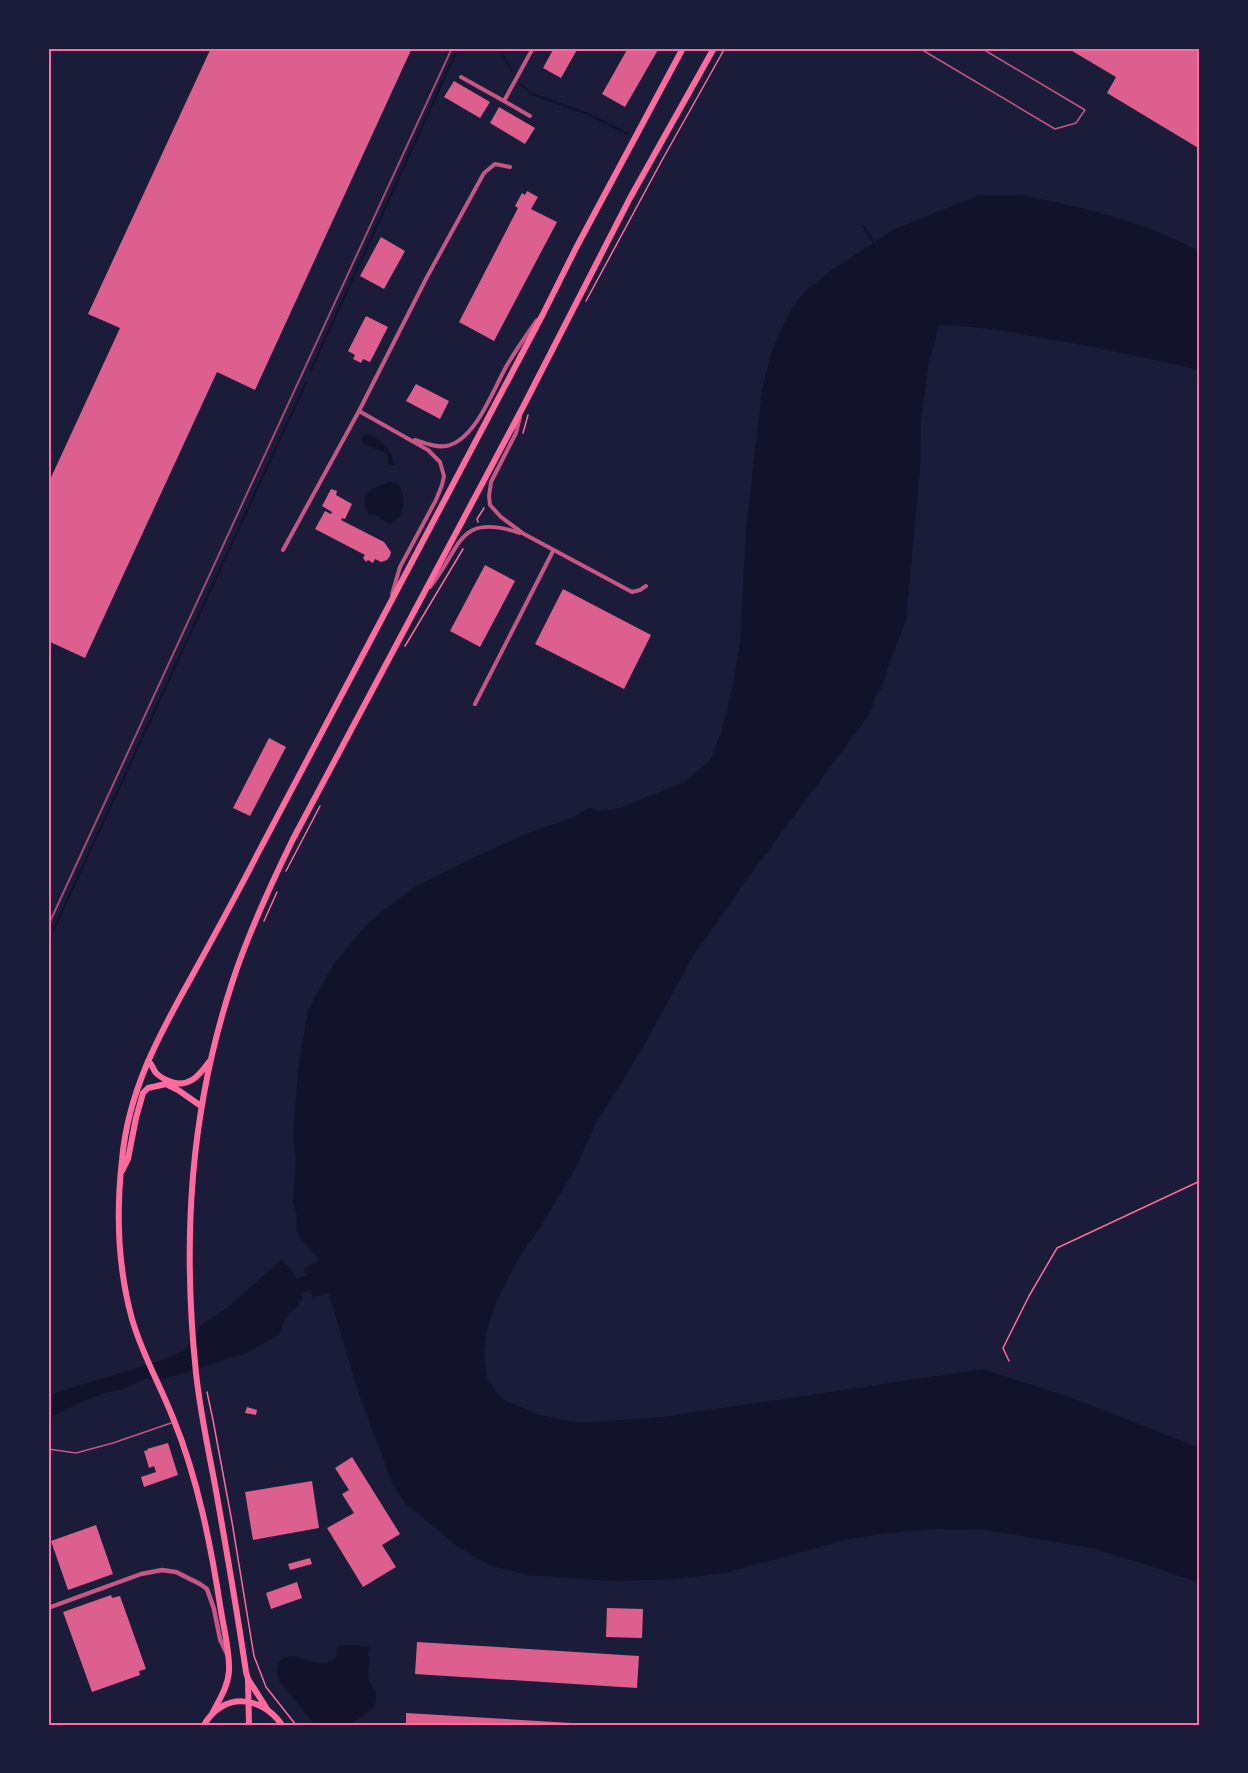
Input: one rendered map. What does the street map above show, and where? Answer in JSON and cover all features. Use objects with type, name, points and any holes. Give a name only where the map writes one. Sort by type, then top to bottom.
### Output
[{"type":"main road","points":[[249,1725],[248,1679],[196,1375],[189,1278],[191,1183],[201,1106],[233,979],[275,875],[311,805],[523,407],[630,198],[714,48]]},
{"type":"main road","points":[[204,1725],[226,1686],[229,1672],[228,1656],[207,1536],[194,1479],[175,1422],[132,1320],[122,1265],[119,1233],[122,1155],[130,1116],[148,1060],[160,1032],[388,609],[682,49]]},
{"type":"main road","points":[[148,1060],[158,1074],[181,1084],[198,1077],[211,1059]]},
{"type":"main road","points":[[121,1174],[128,1159],[143,1093],[148,1088],[166,1084],[201,1106]]},
{"type":"main road","points":[[248,1679],[267,1709]]},
{"type":"main road","points":[[212,1714],[226,1704],[248,1702],[267,1709],[282,1725]]},
{"type":"street","points":[[504,101],[533,48]]},
{"type":"street","points":[[461,78],[530,116]]},
{"type":"street","points":[[283,550],[484,173],[495,164],[510,167]]},
{"type":"street","points":[[408,438],[446,447],[460,441],[469,432],[506,367],[549,301]]},
{"type":"street","points":[[523,407],[516,433],[490,482],[490,505],[501,517],[524,534],[632,592],[646,586]]},
{"type":"street","points":[[358,411],[408,438],[435,456],[442,467],[444,476],[436,500],[400,567],[388,609]]},
{"type":"street","points":[[422,597],[437,578],[461,539],[470,532],[490,525],[524,534]]},
{"type":"street","points":[[475,704],[553,550]]},
{"type":"street","points":[[48,1608],[141,1574],[162,1570],[176,1572],[207,1589],[220,1639],[228,1656]]},
{"type":"lane","points":[[919,48],[1055,129],[1076,123],[1085,110],[981,48]]},
{"type":"lane","points":[[48,1449],[76,1453],[175,1422]]},
{"type":"path","points":[[587,300],[725,48]]},
{"type":"path","points":[[520,440],[528,414]]},
{"type":"path","points":[[479,527],[477,519],[483,508],[490,505]]},
{"type":"path","points":[[404,648],[467,542]]},
{"type":"path","points":[[287,870],[321,805]]},
{"type":"path","points":[[262,927],[278,889]]},
{"type":"path","points":[[1009,1361],[1003,1348],[1029,1296],[1057,1248],[1200,1181]]},
{"type":"path","points":[[210,1404],[254,1656],[266,1686],[296,1725]]},
{"type":"shaded area","points":[[979,195],[1018,195],[1065,204],[1134,223],[1200,252],[1200,370],[1017,333],[939,325],[928,368],[921,421],[920,468],[906,620],[881,689],[874,698],[868,716],[693,956],[639,1054],[596,1123],[576,1167],[541,1226],[518,1259],[497,1300],[487,1330],[484,1352],[487,1379],[502,1399],[539,1415],[580,1423],[663,1417],[983,1369],[1072,1398],[1200,1448],[1200,1583],[1095,1549],[987,1530],[934,1529],[879,1534],[846,1540],[725,1573],[675,1579],[611,1581],[528,1575],[489,1565],[457,1546],[405,1503],[393,1485],[359,1394],[329,1294],[313,1297],[304,1269],[319,1261],[296,1230],[297,1216],[293,1202],[296,1165],[293,1135],[298,1070],[308,1010],[333,965],[370,921],[415,887],[481,854],[528,833],[572,818],[588,808],[599,811],[620,808],[684,782],[710,761],[722,730],[740,643],[746,530],[762,389],[773,347],[791,310],[805,291],[893,230]]},
{"type":"shaded area","points":[[366,434],[385,445],[394,465],[389,465],[384,452],[363,444],[361,438]]},
{"type":"shaded area","points":[[389,482],[398,484],[404,501],[399,517],[389,524],[377,515],[369,515],[364,502],[368,493]]},
{"type":"shaded area","points":[[282,1259],[290,1271],[293,1270],[303,1300],[298,1302],[299,1306],[287,1317],[280,1334],[249,1352],[166,1378],[145,1379],[82,1402],[48,1418],[48,1395],[160,1361],[184,1351],[200,1326],[227,1308]]},
{"type":"shaded area","points":[[340,1646],[370,1647],[368,1679],[376,1691],[376,1701],[373,1708],[346,1725],[315,1725],[280,1682],[277,1672],[279,1664],[281,1660],[289,1657],[318,1663],[329,1662],[338,1654],[336,1651]]},
{"type":"building","points":[[211,48],[412,48],[255,390],[217,372],[85,658],[48,641],[48,484],[120,328],[88,314]]},
{"type":"building","points":[[554,48],[578,48],[561,78],[543,68]]},
{"type":"building","points":[[628,48],[659,48],[625,107],[602,94]]},
{"type":"building","points":[[1067,48],[1200,48],[1200,149],[1107,93],[1116,77]]},
{"type":"building","points":[[454,81],[490,102],[480,118],[444,97]]},
{"type":"building","points":[[499,107],[535,128],[525,144],[490,123]]},
{"type":"building","points":[[527,191],[538,197],[531,209],[557,222],[494,341],[459,322],[518,208],[515,206],[522,193],[525,195]]},
{"type":"building","points":[[381,237],[405,251],[384,289],[360,276]]},
{"type":"building","points":[[366,316],[388,327],[370,362],[363,359],[361,363],[353,359],[355,355],[348,351]]},
{"type":"building","points":[[416,384],[449,401],[440,419],[406,401]]},
{"type":"building","points":[[331,489],[337,491],[336,495],[352,504],[345,519],[341,520],[384,542],[391,552],[387,560],[381,562],[375,559],[373,563],[368,560],[366,562],[363,558],[365,555],[315,529],[325,511],[331,514],[332,512],[322,506]]},
{"type":"building","points":[[485,565],[515,581],[480,647],[450,631]]},
{"type":"building","points":[[563,589],[651,635],[624,689],[535,644]]},
{"type":"building","points":[[269,738],[286,747],[250,816],[233,808]]},
{"type":"building","points":[[247,1407],[257,1410],[256,1415],[245,1413]]},
{"type":"building","points":[[168,1443],[178,1475],[144,1487],[141,1477],[156,1472],[154,1466],[149,1468],[144,1451]]},
{"type":"building","points":[[352,1457],[400,1534],[382,1545],[396,1567],[363,1587],[327,1528],[354,1513],[342,1494],[349,1490],[335,1468]]},
{"type":"building","points":[[312,1481],[319,1528],[253,1540],[245,1492]]},
{"type":"building","points":[[96,1525],[113,1574],[68,1590],[51,1541]]},
{"type":"building","points":[[310,1558],[312,1564],[290,1570],[288,1564]]},
{"type":"building","points":[[297,1582],[302,1598],[271,1609],[266,1593]]},
{"type":"building","points":[[111,1595],[112,1598],[120,1596],[146,1669],[139,1671],[140,1675],[92,1692],[63,1612]]},
{"type":"building","points":[[607,1608],[643,1609],[642,1638],[606,1637]]},
{"type":"building","points":[[417,1642],[639,1656],[637,1688],[415,1674]]},
{"type":"building","points":[[406,1713],[572,1723],[572,1725],[406,1725]]},
{"type":"waterway","points":[[311,370],[458,48]]},
{"type":"waterway","points":[[499,48],[512,71]]},
{"type":"waterway","points":[[519,83],[532,94],[588,114],[628,134]]},
{"type":"waterway","points":[[864,226],[874,244]]},
{"type":"waterway","points":[[48,942],[306,383]]},
{"type":"waterway","points":[[284,1300],[298,1286],[323,1279],[328,1280]]},
{"type":"railway","points":[[48,926],[452,48]]}]
